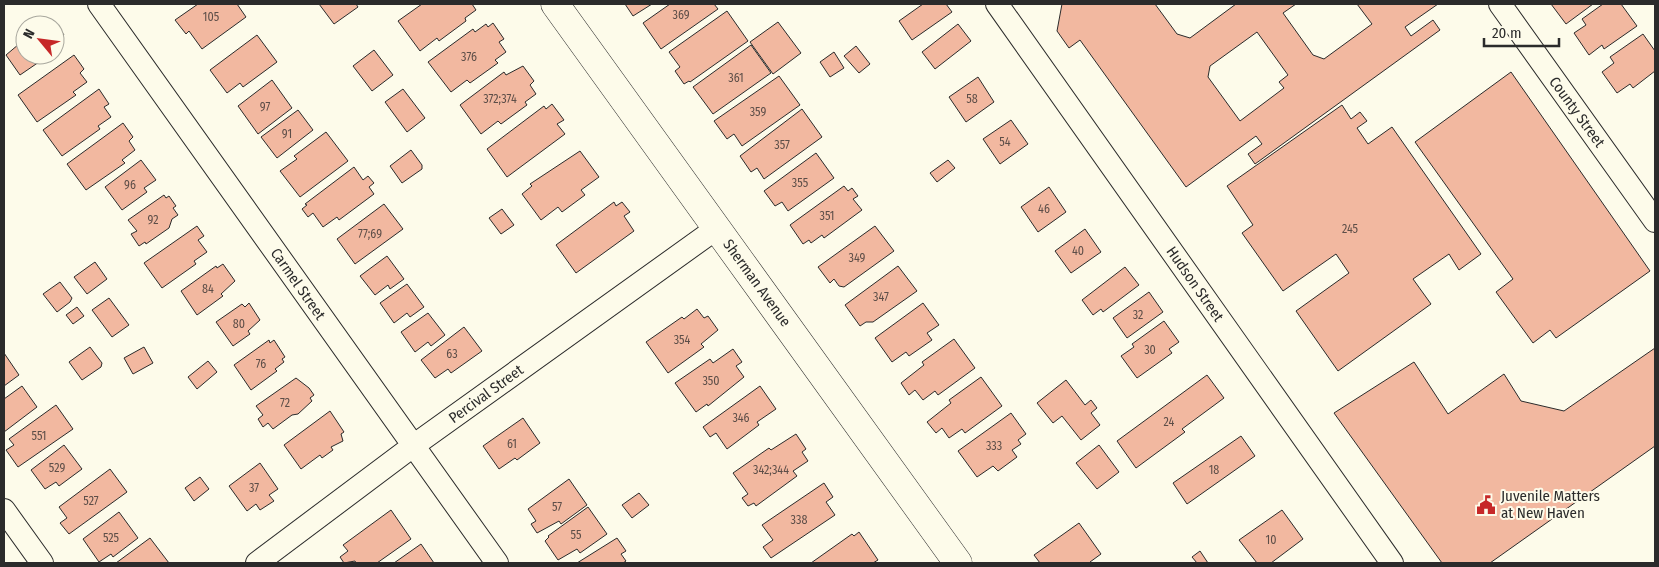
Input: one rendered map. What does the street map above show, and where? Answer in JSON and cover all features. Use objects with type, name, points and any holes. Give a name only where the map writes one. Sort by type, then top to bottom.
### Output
[{"type":"main road","name":"Sherman Avenue","points":[[555,4],[958,563]]},
{"type":"street","name":"Carmel Street","points":[[99,4],[497,563]]},
{"type":"street","name":"Hudson Street","points":[[997,4],[1392,563]]},
{"type":"street","name":"County Street","points":[[1500,4],[1655,221]]},
{"type":"street","name":"Percival Street","points":[[258,563],[413,446],[717,228]]},
{"type":"street","points":[[4,510],[42,563]]},
{"type":"building","points":[[198,4],[237,4],[246,17],[202,49],[189,31],[186,34],[175,20]]},
{"type":"building","points":[[319,4],[356,4],[358,7],[334,24]]},
{"type":"building","points":[[422,4],[472,4],[476,10],[465,18],[466,21],[439,41],[437,38],[420,51],[398,21]]},
{"type":"building","points":[[625,4],[652,4],[633,16]]},
{"type":"building","points":[[670,4],[714,4],[718,9],[661,49],[643,23]]},
{"type":"building","points":[[923,4],[946,4],[952,12],[912,40],[899,21]]},
{"type":"building","points":[[1062,4],[1155,4],[1177,34],[1190,38],[1236,4],[1296,4],[1283,13],[1313,55],[1324,59],[1372,24],[1357,4],[1438,4],[1405,27],[1411,36],[1433,20],[1440,30],[1255,164],[1248,154],[1262,144],[1256,136],[1186,187],[1080,40],[1069,48],[1057,31]],"holes":[[[1257,32],[1288,75],[1279,82],[1284,88],[1240,121],[1208,77],[1210,66]]]},
{"type":"building","points":[[1551,4],[1593,4],[1566,24]]},
{"type":"building","points":[[1603,4],[1621,4],[1637,26],[1604,49],[1602,45],[1589,55],[1574,33],[1586,25],[1582,19]]},
{"type":"building","points":[[727,11],[748,41],[690,82],[684,84],[675,71],[680,67],[669,52]]},
{"type":"building","points":[[778,22],[801,53],[773,74],[750,42]]},
{"type":"building","points":[[493,23],[504,39],[499,42],[506,52],[495,60],[498,63],[470,83],[467,80],[451,92],[428,62],[473,29],[475,32],[486,24],[488,27]]},
{"type":"building","points":[[958,24],[971,41],[935,69],[922,52]]},
{"type":"building","points":[[1643,34],[1655,51],[1655,71],[1633,88],[1630,84],[1617,93],[1602,72],[1614,63],[1610,57]]},
{"type":"building","points":[[257,35],[277,62],[243,87],[240,83],[227,93],[210,70]]},
{"type":"building","points":[[751,45],[771,73],[713,114],[693,87]]},
{"type":"building","points":[[856,46],[870,64],[859,73],[844,56]]},
{"type":"building","points":[[15,47],[15,65],[35,65],[20,75],[6,55]]},
{"type":"building","points":[[374,50],[393,75],[372,91],[353,66]]},
{"type":"building","points":[[834,52],[844,68],[830,77],[820,62]]},
{"type":"building","points":[[74,55],[84,69],[80,73],[87,82],[73,92],[76,95],[37,122],[18,95],[60,65],[65,65],[65,61]]},
{"type":"building","points":[[523,66],[534,81],[530,85],[536,94],[525,102],[527,105],[501,124],[498,121],[481,134],[460,105],[504,72],[506,75]]},
{"type":"building","points":[[1511,72],[1650,271],[1556,338],[1550,330],[1533,343],[1496,292],[1513,279],[1415,142]]},
{"type":"building","points":[[779,76],[800,105],[742,146],[734,134],[727,139],[714,121]]},
{"type":"building","points":[[978,77],[994,102],[966,122],[949,97]]},
{"type":"building","points":[[272,80],[292,108],[258,134],[238,106]]},
{"type":"building","points":[[99,89],[109,104],[104,107],[111,117],[98,126],[100,129],[62,156],[43,130]]},
{"type":"building","points":[[403,89],[425,118],[407,132],[385,102]]},
{"type":"building","points":[[552,104],[564,120],[557,124],[565,134],[507,177],[487,149],[544,106],[546,109]]},
{"type":"building","points":[[1342,105],[1351,119],[1360,112],[1367,121],[1357,128],[1368,144],[1392,127],[1481,254],[1459,270],[1449,254],[1413,279],[1431,304],[1338,371],[1296,311],[1349,273],[1336,254],[1283,291],[1242,233],[1253,225],[1227,186]]},
{"type":"building","points":[[802,109],[822,137],[764,179],[757,168],[751,172],[740,156]]},
{"type":"building","points":[[298,110],[313,130],[277,158],[261,137]]},
{"type":"building","points":[[1011,120],[1028,144],[1000,164],[983,139]]},
{"type":"building","points":[[123,123],[133,137],[129,141],[135,150],[122,160],[125,163],[86,190],[67,164]]},
{"type":"building","points":[[326,132],[348,161],[300,197],[280,171],[297,159],[294,156]]},
{"type":"building","points":[[411,150],[422,165],[422,169],[402,183],[390,166]]},
{"type":"building","points":[[580,151],[599,177],[581,190],[585,195],[562,212],[558,207],[541,220],[522,194],[532,186],[530,184]]},
{"type":"building","points":[[816,153],[834,178],[788,211],[782,202],[775,206],[764,191]]},
{"type":"building","points":[[141,160],[156,180],[144,188],[147,192],[122,210],[105,187]]},
{"type":"building","points":[[948,160],[955,168],[937,182],[930,173]]},
{"type":"building","points":[[354,167],[363,180],[368,176],[374,183],[369,187],[374,194],[339,220],[337,217],[323,227],[313,213],[308,217],[302,209],[307,205],[305,204]]},
{"type":"building","points":[[844,186],[848,191],[852,188],[858,196],[853,199],[862,210],[824,238],[822,235],[811,243],[809,240],[803,244],[790,225]]},
{"type":"building","points":[[1049,187],[1066,212],[1038,232],[1021,207]]},
{"type":"building","points":[[164,195],[166,198],[169,196],[176,206],[173,208],[178,215],[172,219],[169,228],[146,244],[145,242],[139,246],[131,234],[137,231],[128,220]]},
{"type":"building","points":[[614,202],[616,206],[622,202],[630,212],[624,216],[634,231],[576,273],[556,245]]},
{"type":"building","points":[[384,204],[403,229],[355,264],[337,239]]},
{"type":"building","points":[[502,209],[514,225],[501,234],[489,218]]},
{"type":"building","points":[[197,226],[204,236],[198,240],[207,252],[194,261],[196,264],[162,288],[144,263]]},
{"type":"building","points":[[875,226],[894,251],[844,287],[839,286],[834,279],[830,283],[818,267]]},
{"type":"building","points":[[1085,229],[1101,252],[1071,273],[1055,251]]},
{"type":"building","points":[[387,256],[404,279],[390,289],[388,285],[375,295],[360,276]]},
{"type":"building","points":[[95,262],[107,279],[87,294],[74,277]]},
{"type":"building","points":[[223,264],[235,281],[221,294],[223,296],[197,315],[181,291],[216,266],[217,268]]},
{"type":"building","points":[[898,266],[917,291],[873,322],[866,322],[860,326],[845,305]]},
{"type":"building","points":[[1125,267],[1139,285],[1103,312],[1101,309],[1093,315],[1082,300]]},
{"type":"building","points":[[60,282],[72,298],[70,302],[57,312],[43,294]]},
{"type":"building","points":[[407,284],[424,307],[410,317],[407,313],[394,323],[380,303]]},
{"type":"building","points":[[1149,292],[1163,312],[1127,338],[1113,318]]},
{"type":"building","points":[[109,298],[129,325],[112,337],[92,310]]},
{"type":"building","points":[[249,303],[260,320],[248,331],[250,334],[233,346],[216,322],[242,304],[245,307]]},
{"type":"building","points":[[923,303],[939,325],[927,333],[932,340],[909,356],[906,352],[892,362],[875,338]]},
{"type":"building","points":[[77,307],[84,316],[73,324],[66,315]]},
{"type":"building","points":[[697,309],[704,318],[708,316],[718,330],[701,344],[704,347],[668,373],[646,342]]},
{"type":"building","points":[[428,313],[445,335],[431,346],[428,342],[415,352],[401,332]]},
{"type":"building","points":[[1164,321],[1179,342],[1169,349],[1172,353],[1137,378],[1121,356],[1134,347],[1132,344]]},
{"type":"building","points":[[464,327],[482,351],[451,373],[448,369],[435,378],[421,360]]},
{"type":"building","points":[[954,339],[975,368],[938,395],[935,391],[923,400],[915,390],[909,395],[901,383],[924,365],[922,362]]},
{"type":"building","points":[[269,340],[270,343],[274,340],[285,357],[282,359],[284,362],[275,369],[277,371],[251,390],[234,365]]},
{"type":"building","points":[[90,347],[102,363],[101,367],[82,380],[69,362]]},
{"type":"building","points":[[144,347],[153,363],[133,374],[124,358]]},
{"type":"building","name":"Juvenile Matters at New Haven","points":[[1655,348],[1655,446],[1490,563],[1442,563],[1334,413],[1414,362],[1448,414],[1504,374],[1521,401],[1564,411]]},
{"type":"building","points":[[733,349],[742,362],[736,366],[744,377],[708,406],[707,404],[696,412],[675,383],[710,359],[713,363]]},
{"type":"building","points":[[4,353],[19,375],[4,386]]},
{"type":"building","points":[[208,361],[217,372],[197,389],[188,377]]},
{"type":"building","points":[[1207,375],[1224,398],[1182,429],[1185,432],[1136,468],[1117,441]]},
{"type":"building","points":[[981,377],[1002,406],[965,433],[962,429],[949,438],[942,428],[936,433],[927,422],[951,403],[949,400]]},
{"type":"building","points":[[296,378],[309,388],[314,395],[310,398],[312,401],[298,414],[292,415],[273,429],[268,423],[263,427],[258,419],[263,415],[256,406]]},
{"type":"building","points":[[1066,380],[1085,405],[1091,400],[1097,408],[1091,413],[1100,425],[1081,440],[1062,416],[1053,423],[1037,403]]},
{"type":"building","points":[[22,386],[37,407],[4,432],[4,399]]},
{"type":"building","points":[[760,386],[776,409],[757,422],[759,425],[727,449],[716,433],[710,437],[703,427]]},
{"type":"building","points":[[56,405],[73,429],[18,467],[6,450],[14,445],[9,439]]},
{"type":"building","points":[[330,411],[344,432],[341,434],[343,441],[331,447],[333,450],[322,458],[320,455],[301,469],[284,445]]},
{"type":"building","points":[[1011,413],[1026,434],[1018,440],[1021,444],[1012,450],[1017,457],[998,471],[993,466],[977,477],[958,451]]},
{"type":"building","points":[[523,418],[540,443],[517,460],[515,458],[499,469],[483,446]]},
{"type":"building","points":[[796,434],[806,449],[802,452],[808,461],[793,471],[797,476],[756,506],[754,503],[748,506],[742,498],[748,494],[733,473],[769,448],[771,450]]},
{"type":"building","points":[[1241,436],[1255,456],[1187,504],[1173,483]]},
{"type":"building","points":[[64,445],[82,469],[59,486],[56,482],[45,489],[31,470]]},
{"type":"building","points":[[1099,445],[1119,472],[1097,489],[1076,463]]},
{"type":"building","points":[[260,463],[278,489],[269,495],[274,501],[260,510],[256,504],[247,511],[229,486]]},
{"type":"building","points":[[110,469],[127,492],[69,534],[60,523],[67,518],[59,507]]},
{"type":"building","points":[[200,477],[209,489],[194,501],[185,488]]},
{"type":"building","points":[[569,479],[587,505],[561,524],[559,521],[537,533],[531,524],[536,521],[528,509]]},
{"type":"building","points":[[824,483],[833,497],[826,502],[835,515],[771,558],[763,547],[773,540],[762,525]]},
{"type":"building","points":[[639,493],[649,505],[632,518],[622,505]]},
{"type":"building","points":[[588,507],[607,534],[580,553],[577,549],[558,560],[545,541],[548,536]]},
{"type":"building","points":[[391,510],[411,539],[377,563],[356,563],[355,561],[344,563],[340,557],[348,551],[343,545]]},
{"type":"building","points":[[1282,510],[1303,539],[1271,563],[1257,563],[1239,540]]},
{"type":"building","points":[[119,512],[138,538],[113,557],[111,554],[99,562],[83,539]]},
{"type":"building","points":[[1079,523],[1101,554],[1091,563],[1040,563],[1034,555]]},
{"type":"building","points":[[859,532],[878,560],[873,563],[811,563],[852,534],[854,536]]},
{"type":"building","points":[[150,538],[169,563],[116,563]]},
{"type":"building","points":[[617,538],[626,551],[621,554],[626,561],[623,563],[577,563]]},
{"type":"building","points":[[421,544],[434,563],[394,563]]},
{"type":"building","points":[[1200,551],[1208,563],[1197,563],[1192,557]]},
{"type":"place","name":"Juvenile Matters at New Haven","points":[[1486,505]]}]
